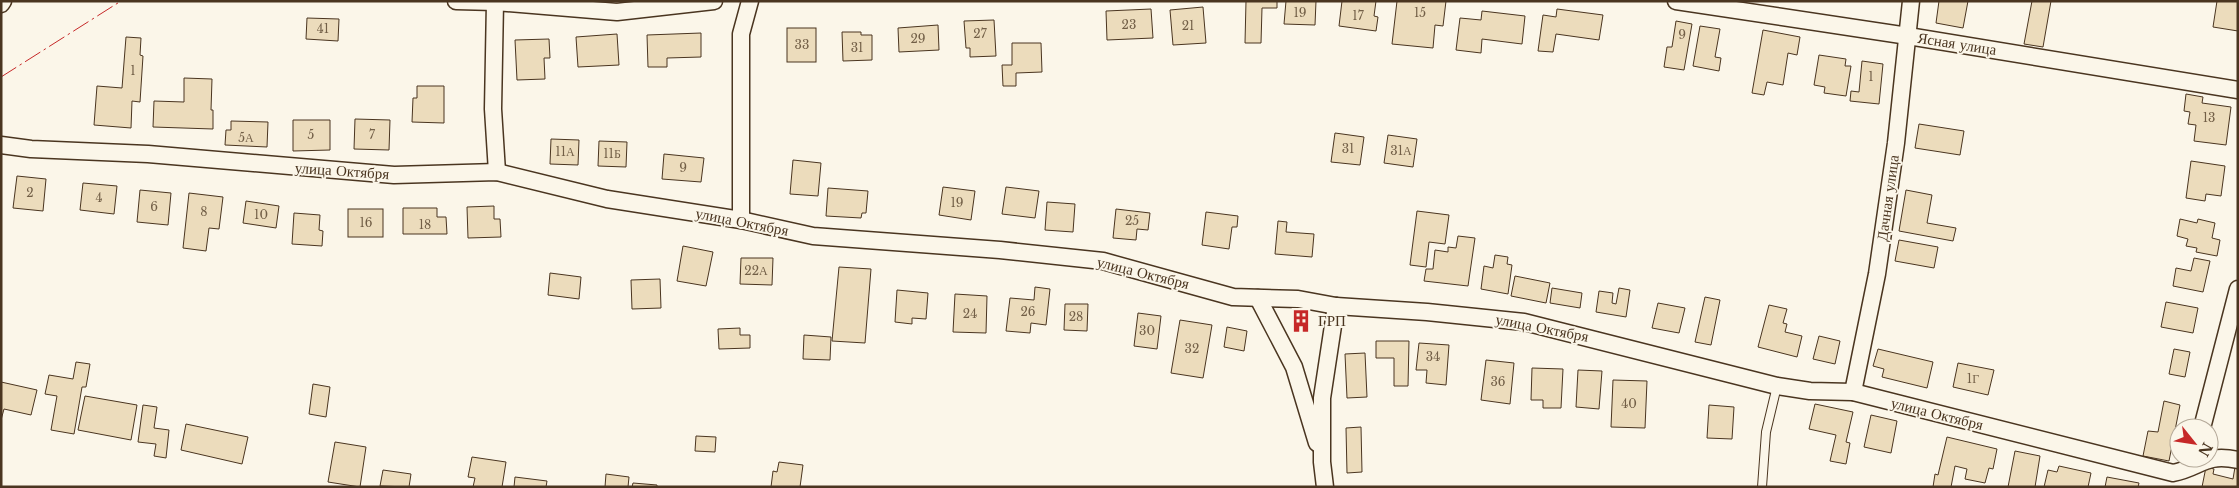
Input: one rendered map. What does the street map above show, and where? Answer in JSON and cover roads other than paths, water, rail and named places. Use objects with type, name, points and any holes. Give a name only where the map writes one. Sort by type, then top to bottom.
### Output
[{"type":"street","points":[[456,1],[494,2],[617,12],[714,1]]},
{"type":"street","points":[[741,220],[742,34],[750,1]]},
{"type":"street","name":"Ясная улица","points":[[1676,1],[1908,36],[2238,90]]},
{"type":"street","name":"Дачная улица","points":[[1853,392],[1878,274],[1896,143],[1911,1]]},
{"type":"street","points":[[494,2],[493,109],[497,172]]},
{"type":"street","name":"улица Октября","points":[[1,145],[31,149],[148,154],[394,175],[497,172],[607,199],[741,220],[813,236],[1000,250],[1103,261],[1233,298],[1298,299],[1336,306],[1427,312],[1524,322],[1777,386],[1810,391],[1853,392],[2152,469],[2173,473],[2183,468]]},
{"type":"street","points":[[2205,418],[2238,289]]},
{"type":"street","points":[[1258,298],[1294,367],[1322,462]]},
{"type":"street","points":[[1325,487],[1322,462],[1322,398],[1336,306]]},
{"type":"street","name":"улица Октября","points":[[2219,457],[2238,460]]},
{"type":"street","points":[[2185,487],[2190,468]]},
{"type":"lane","points":[[1762,487],[1766,432],[1777,386]]},
{"type":"place","name":"ГРП","points":[[1301,321]]}]
